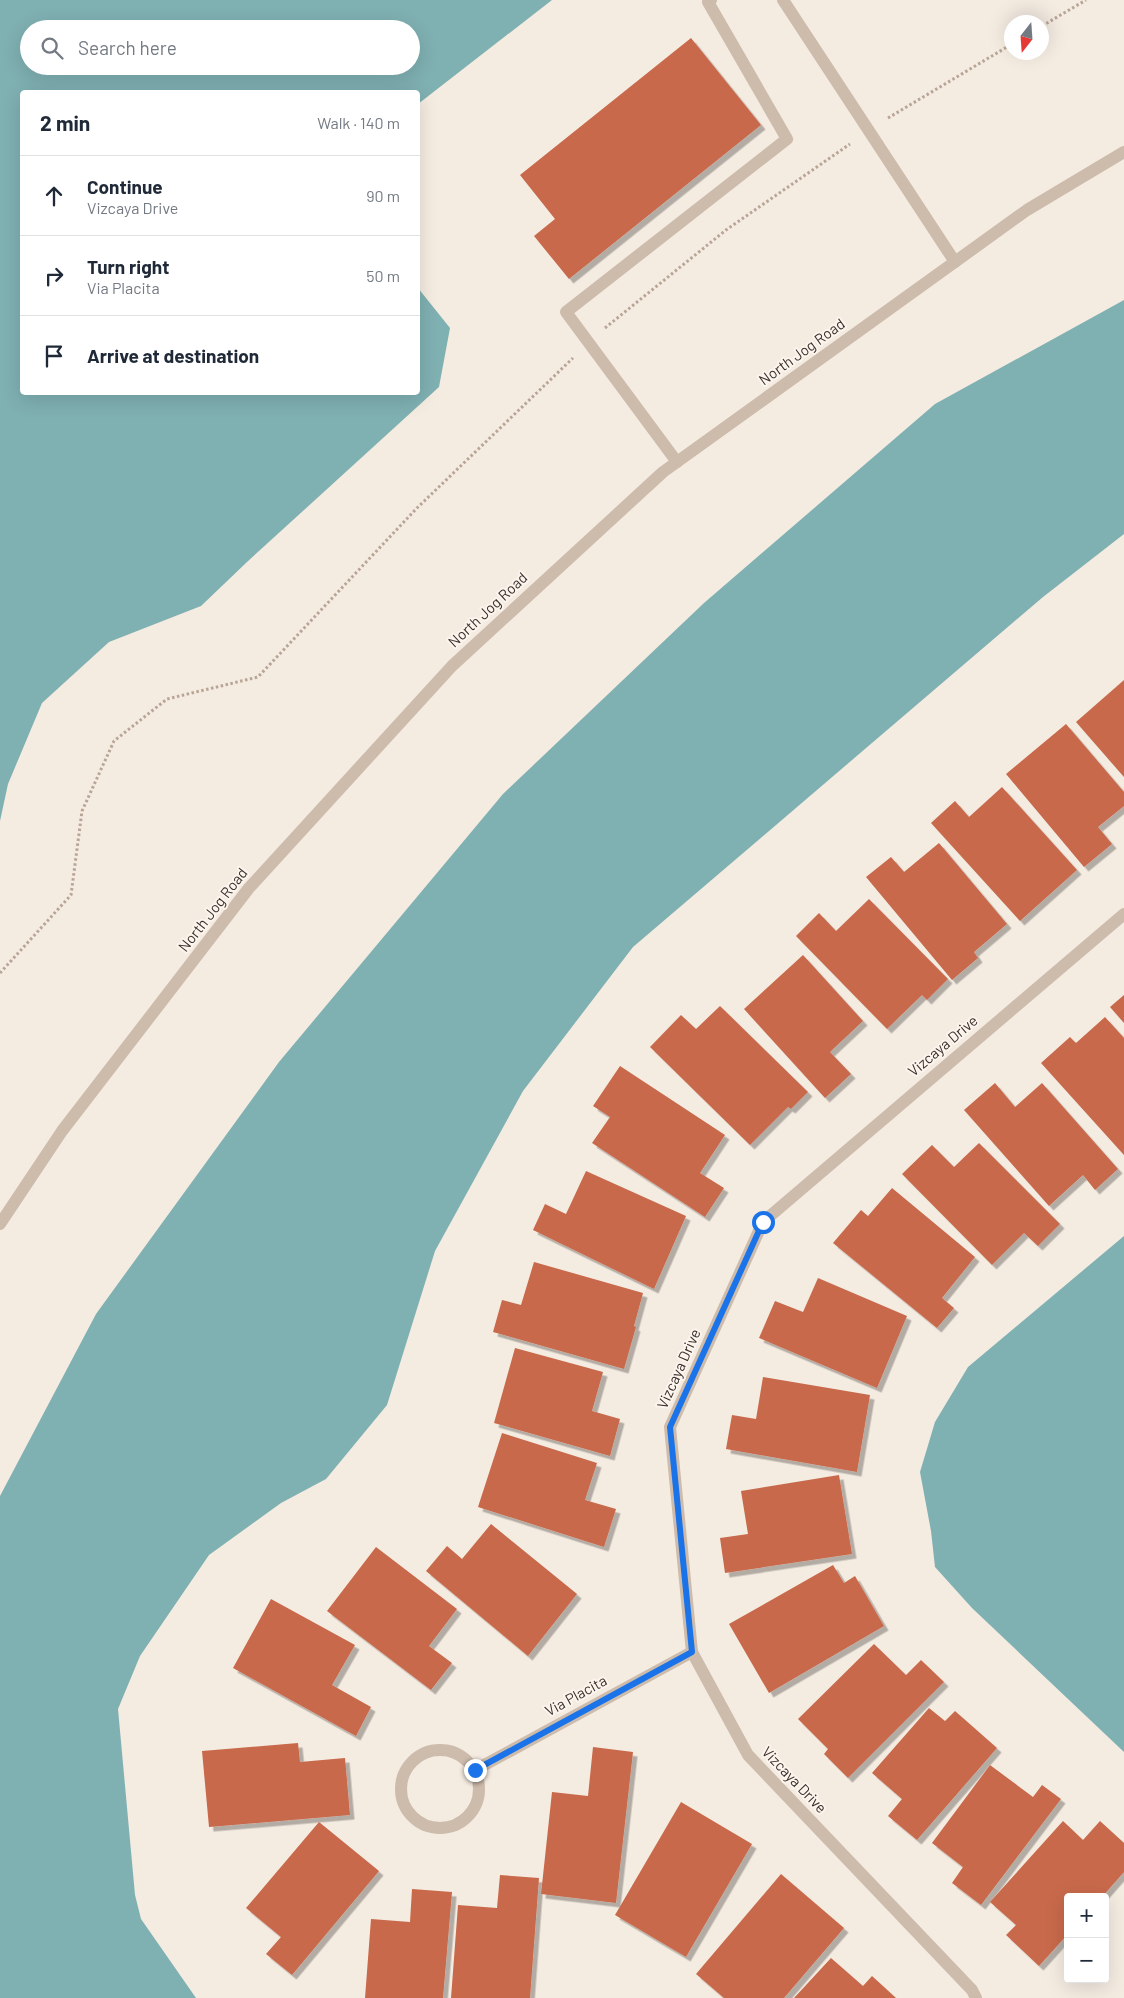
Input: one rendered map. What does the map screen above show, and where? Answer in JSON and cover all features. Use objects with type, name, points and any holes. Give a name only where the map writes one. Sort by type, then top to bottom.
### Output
[{"type":"street","points":[[677,462],[566,312],[787,139],[708,2],[711,0]]},
{"type":"street","points":[[783,0],[955,262]]},
{"type":"street","name":"North Jog Road","points":[[0,1224],[62,1131],[249,888],[452,666],[663,472],[1027,210],[1124,152]]},
{"type":"street","name":"Vizcaya Drive","points":[[976,1998],[972,1990],[748,1755],[692,1652],[670,1427],[763,1222],[1124,914]]},
{"type":"street","name":"Via Placita","points":[[475,1770],[692,1652]]},
{"type":"street","points":[[440,1750],[454,1752],[466,1759],[475,1770],[479,1781],[476,1805],[470,1816],[460,1823],[448,1828],[436,1828],[414,1818],[406,1808],[402,1796],[402,1782],[406,1769],[427,1752],[440,1750]]},
{"type":"path","points":[[1049,22],[1086,0]]},
{"type":"path","points":[[0,973],[71,895],[82,811],[114,741],[167,699],[258,677],[417,508],[606,326],[726,230],[901,109],[1004,49]]},
{"type":"water","points":[[0,0],[552,0],[420,102],[420,90],[20,90],[20,395],[420,395],[420,290],[450,328],[439,387],[201,606],[109,642],[42,703],[8,784],[0,821]]},
{"type":"water","points":[[1124,300],[1124,534],[1043,597],[633,947],[523,1091],[435,1251],[387,1405],[326,1479],[281,1503],[209,1555],[140,1656],[118,1709],[135,1895],[141,1919],[196,1998],[0,1998],[0,1496],[96,1314],[279,1062],[503,794],[704,603],[935,404]]},
{"type":"water","points":[[1124,1236],[1124,1752],[972,1608],[935,1567],[931,1531],[920,1472],[935,1422],[968,1367]]},
{"type":"building","points":[[691,38],[761,125],[569,279],[534,236],[555,219],[520,175]]},
{"type":"building","points":[[1124,680],[1124,777],[1076,722]]},
{"type":"building","points":[[1066,724],[1124,792],[1124,806],[1098,827],[1112,844],[1084,867],[1006,774]]},
{"type":"building","points":[[1002,787],[1077,870],[1020,921],[931,823],[955,801],[969,817]]},
{"type":"building","points":[[939,843],[1007,924],[974,952],[978,958],[952,980],[866,877],[891,857],[904,872]]},
{"type":"building","points":[[869,899],[948,979],[927,1000],[922,995],[887,1029],[796,936],[819,913],[836,931]]},
{"type":"building","points":[[803,955],[863,1021],[830,1052],[851,1074],[825,1098],[744,1009]]},
{"type":"building","points":[[1124,995],[1124,1023],[1110,1007]]},
{"type":"building","points":[[720,1006],[808,1092],[791,1109],[788,1107],[750,1145],[650,1047],[681,1015],[696,1029]]},
{"type":"building","points":[[1105,1017],[1124,1038],[1124,1155],[1041,1063],[1070,1037],[1076,1043]]},
{"type":"building","points":[[620,1066],[725,1135],[700,1173],[724,1188],[705,1217],[592,1143],[610,1117],[593,1106]]},
{"type":"building","points":[[995,1083],[1015,1107],[1042,1083],[1118,1169],[1095,1190],[1083,1175],[1049,1206],[964,1110]]},
{"type":"building","points":[[979,1143],[1060,1224],[1038,1246],[1024,1233],[992,1265],[902,1174],[932,1145],[954,1167]]},
{"type":"building","points":[[586,1171],[686,1216],[654,1289],[533,1230],[545,1204],[566,1214]]},
{"type":"building","points":[[892,1188],[975,1257],[942,1298],[954,1308],[937,1328],[833,1243],[861,1210],[868,1216]]},
{"type":"building","points":[[534,1262],[643,1293],[624,1369],[493,1332],[502,1300],[521,1305]]},
{"type":"building","points":[[818,1278],[907,1316],[877,1388],[759,1338],[775,1301],[803,1312]]},
{"type":"building","points":[[515,1348],[603,1372],[592,1411],[620,1419],[610,1456],[494,1423]]},
{"type":"building","points":[[763,1377],[870,1395],[857,1472],[726,1449],[732,1415],[756,1419]]},
{"type":"building","points":[[502,1433],[597,1463],[585,1500],[616,1509],[604,1547],[478,1507]]},
{"type":"building","points":[[839,1475],[852,1554],[725,1573],[720,1538],[748,1534],[741,1491]]},
{"type":"building","points":[[491,1524],[577,1594],[528,1656],[426,1571],[447,1546],[462,1559]]},
{"type":"building","points":[[376,1547],[457,1609],[429,1646],[452,1663],[431,1690],[327,1611]]},
{"type":"building","points":[[833,1565],[844,1583],[855,1576],[884,1626],[769,1693],[729,1624]]},
{"type":"building","points":[[271,1599],[355,1645],[332,1685],[371,1707],[356,1736],[233,1668]]},
{"type":"building","points":[[874,1644],[906,1675],[921,1660],[944,1682],[848,1778],[824,1754],[828,1749],[798,1719]]},
{"type":"building","points":[[929,1708],[945,1721],[955,1711],[997,1748],[917,1840],[888,1816],[902,1799],[872,1773]]},
{"type":"building","points":[[298,1743],[300,1762],[345,1758],[350,1815],[209,1827],[202,1751]]},
{"type":"building","points":[[593,1747],[633,1752],[616,1903],[541,1894],[552,1792],[588,1796]]},
{"type":"building","points":[[990,1765],[1033,1797],[1042,1785],[1061,1799],[981,1905],[952,1883],[963,1867],[932,1843]]},
{"type":"building","points":[[681,1802],[752,1844],[686,1957],[615,1915]]},
{"type":"building","points":[[1063,1821],[1083,1840],[1100,1821],[1124,1843],[1124,1872],[1106,1893],[1064,1893],[1064,1938],[1039,1966],[1006,1935],[1016,1925],[990,1902]]},
{"type":"building","points":[[319,1822],[379,1871],[292,1975],[266,1954],[281,1937],[246,1908]]},
{"type":"building","points":[[781,1874],[844,1928],[784,1998],[724,1998],[696,1974]]},
{"type":"building","points":[[500,1875],[539,1878],[530,1998],[451,1998],[458,1905],[497,1908]]},
{"type":"building","points":[[412,1889],[452,1892],[443,1998],[365,1998],[371,1919],[410,1922]]},
{"type":"building","points":[[831,1958],[863,1986],[872,1976],[896,1998],[794,1998]]},
{"type":"route","points":[[475,1770],[692,1652],[670,1427],[763,1222]]}]
